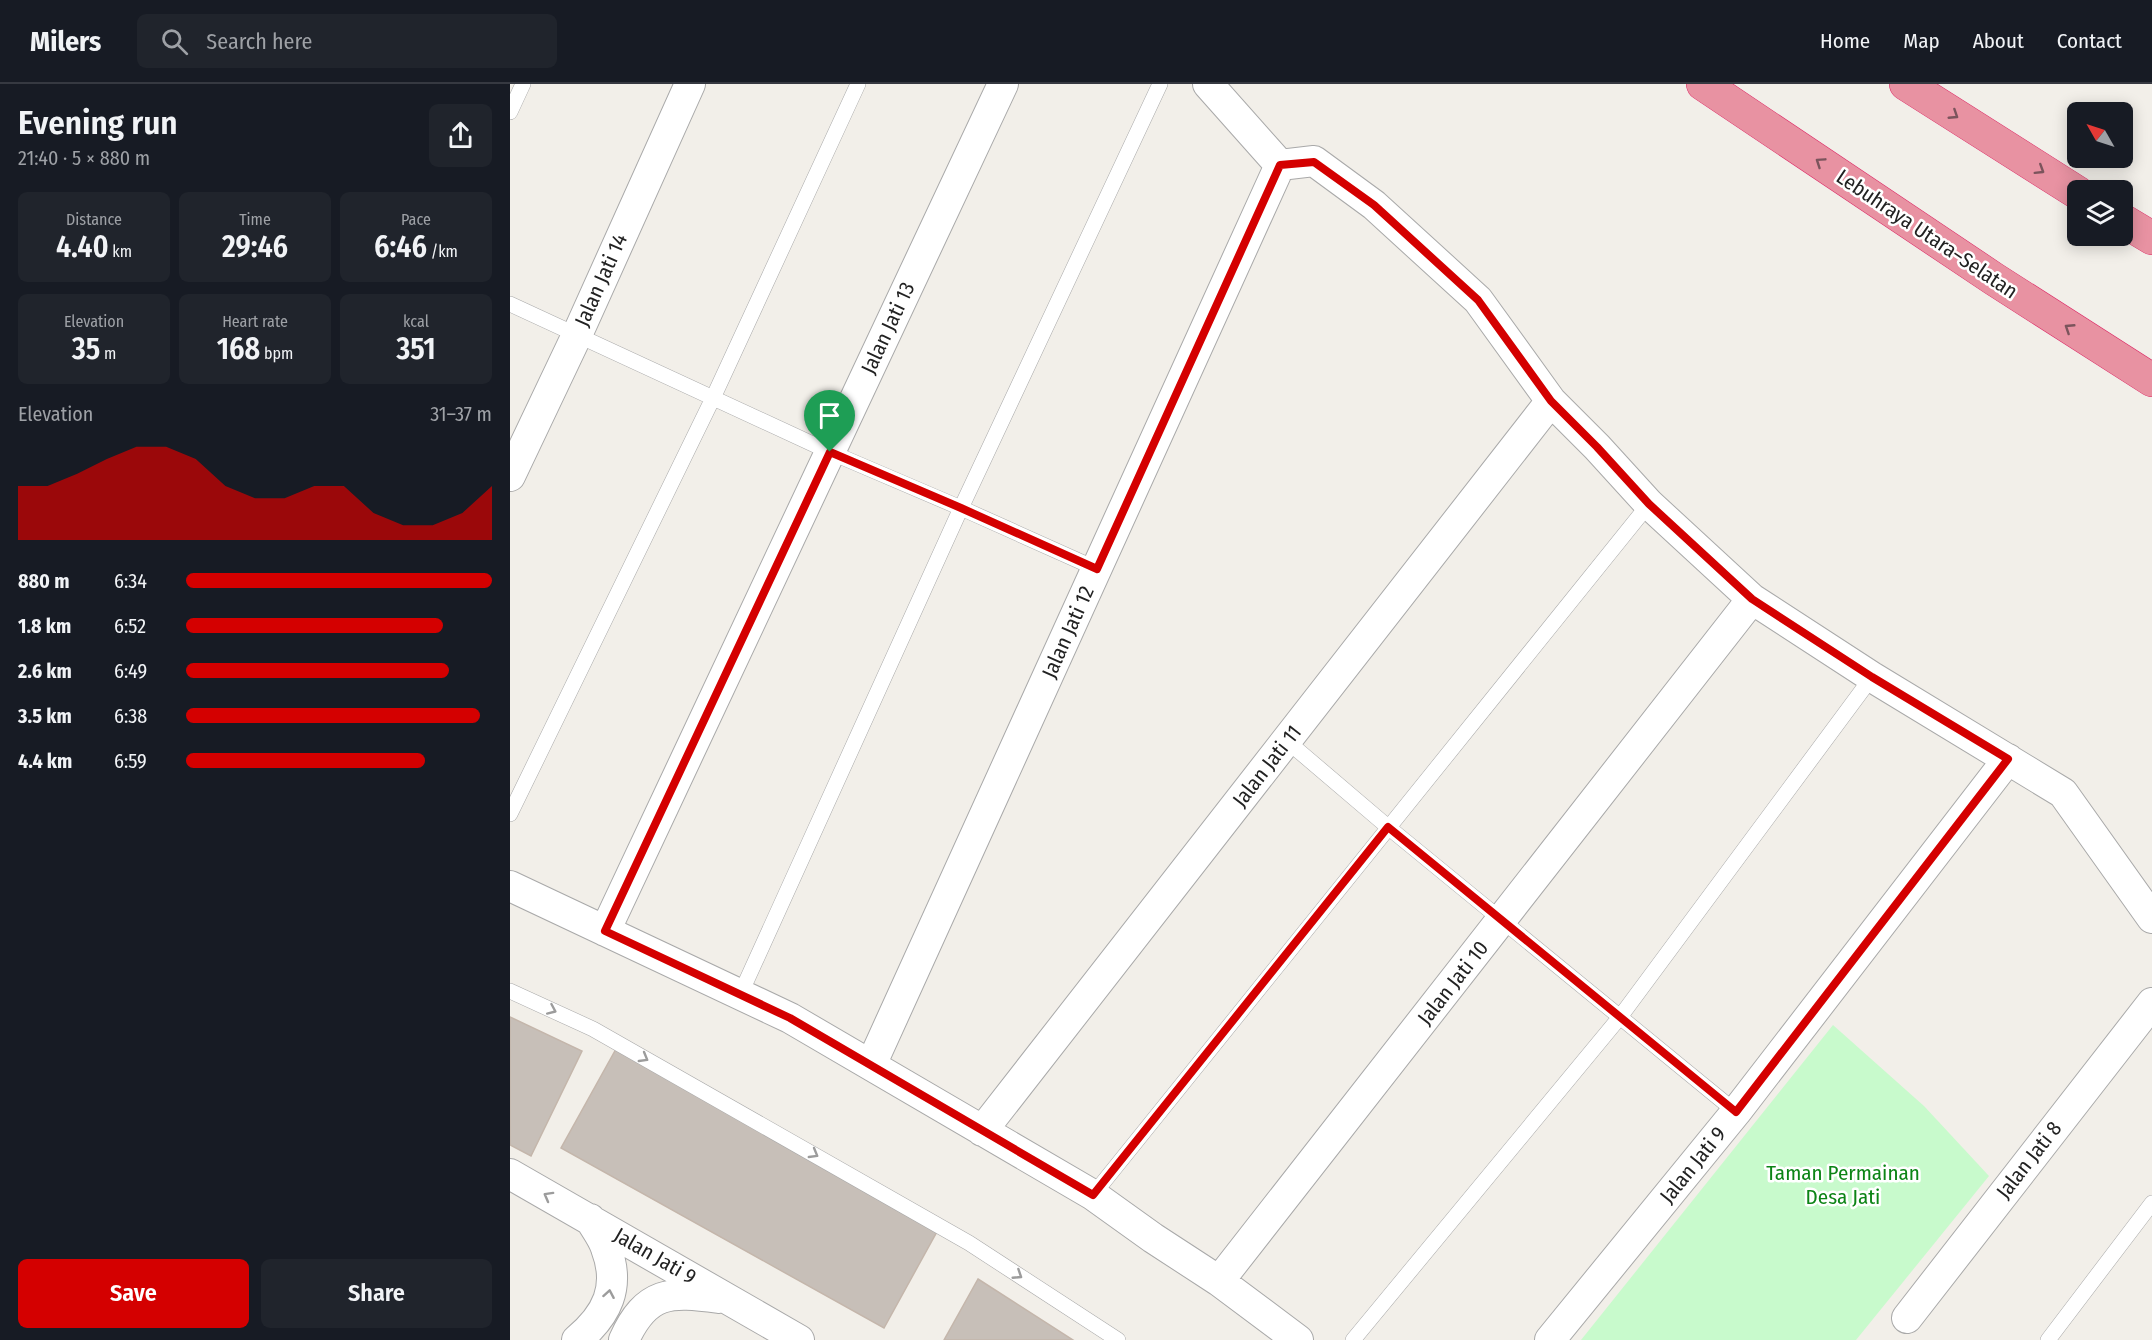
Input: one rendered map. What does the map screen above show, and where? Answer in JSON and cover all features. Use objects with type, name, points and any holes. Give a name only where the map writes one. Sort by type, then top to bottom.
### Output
[{"type":"highway","name":"Lebuhraya Utara–Selatan","points":[[1704,84],[1994,279],[2152,380]]},
{"type":"highway","points":[[1906,84],[2067,186]]},
{"type":"highway","points":[[2133,227],[2152,238]]},
{"type":"highway","points":[[2119,360],[2152,401]]},
{"type":"street","name":"Jalan Jati 14","points":[[510,476],[577,335],[690,84]]},
{"type":"street","name":"Jalan Jati 13","points":[[605,931],[1004,84]]},
{"type":"street","points":[[1208,84],[1280,165],[1314,162],[1374,205],[1478,300],[1551,401],[1649,504],[1752,599],[1872,677],[2063,793],[2152,918]]},
{"type":"street","name":"Jalan Jati 12","points":[[871,1065],[1280,165]]},
{"type":"street","name":"Jalan Jati 11","points":[[982,1131],[1551,401]]},
{"type":"street","name":"Jalan Jati 10","points":[[1219,1281],[1752,599]]},
{"type":"street","name":"Jalan Jati 9","points":[[1550,1340],[1736,1112],[2008,759]]},
{"type":"street","points":[[510,886],[790,1018],[1093,1195],[1219,1281],[1298,1340]]},
{"type":"street","name":"Jalan Jati 8","points":[[1907,1318],[2152,1003]]},
{"type":"street","name":"Jalan Jati 9","points":[[510,1174],[799,1340]]},
{"type":"street","points":[[576,1340],[594,1326],[608,1302],[613,1271],[606,1246],[590,1219]]},
{"type":"street","points":[[624,1340],[637,1317],[661,1296],[688,1293],[730,1300]]},
{"type":"lane","points":[[510,112],[523,84]]},
{"type":"lane","points":[[510,814],[713,398],[858,84]]},
{"type":"lane","points":[[740,994],[961,508],[1160,84]]},
{"type":"lane","points":[[510,304],[830,452],[1097,569]]},
{"type":"lane","points":[[1093,1195],[1649,504]]},
{"type":"lane","points":[[1353,1340],[1620,1017],[1872,677]]},
{"type":"lane","points":[[1287,741],[1388,827],[1736,1112]]},
{"type":"lane","points":[[510,991],[593,1029],[969,1242],[1118,1340]]},
{"type":"lane","points":[[2048,1340],[2152,1203]]},
{"type":"green space","name":"Taman Permainan Desa Jati","points":[[1833,1025],[1924,1106],[1989,1176],[1856,1340],[1581,1340]]},
{"type":"building","points":[[510,1017],[582,1051],[531,1156],[510,1145]]},
{"type":"building","points":[[616,1049],[939,1228],[884,1328],[561,1148]]},
{"type":"building","points":[[978,1279],[1073,1340],[944,1340]]},
{"type":"route","points":[[1314,162],[1374,205],[1478,300],[1551,401],[1649,504],[1752,599],[1872,677],[2008,759],[1736,1112],[1388,827],[1093,1195],[790,1018],[605,931],[830,452],[1097,569],[1280,165],[1314,162]]}]
